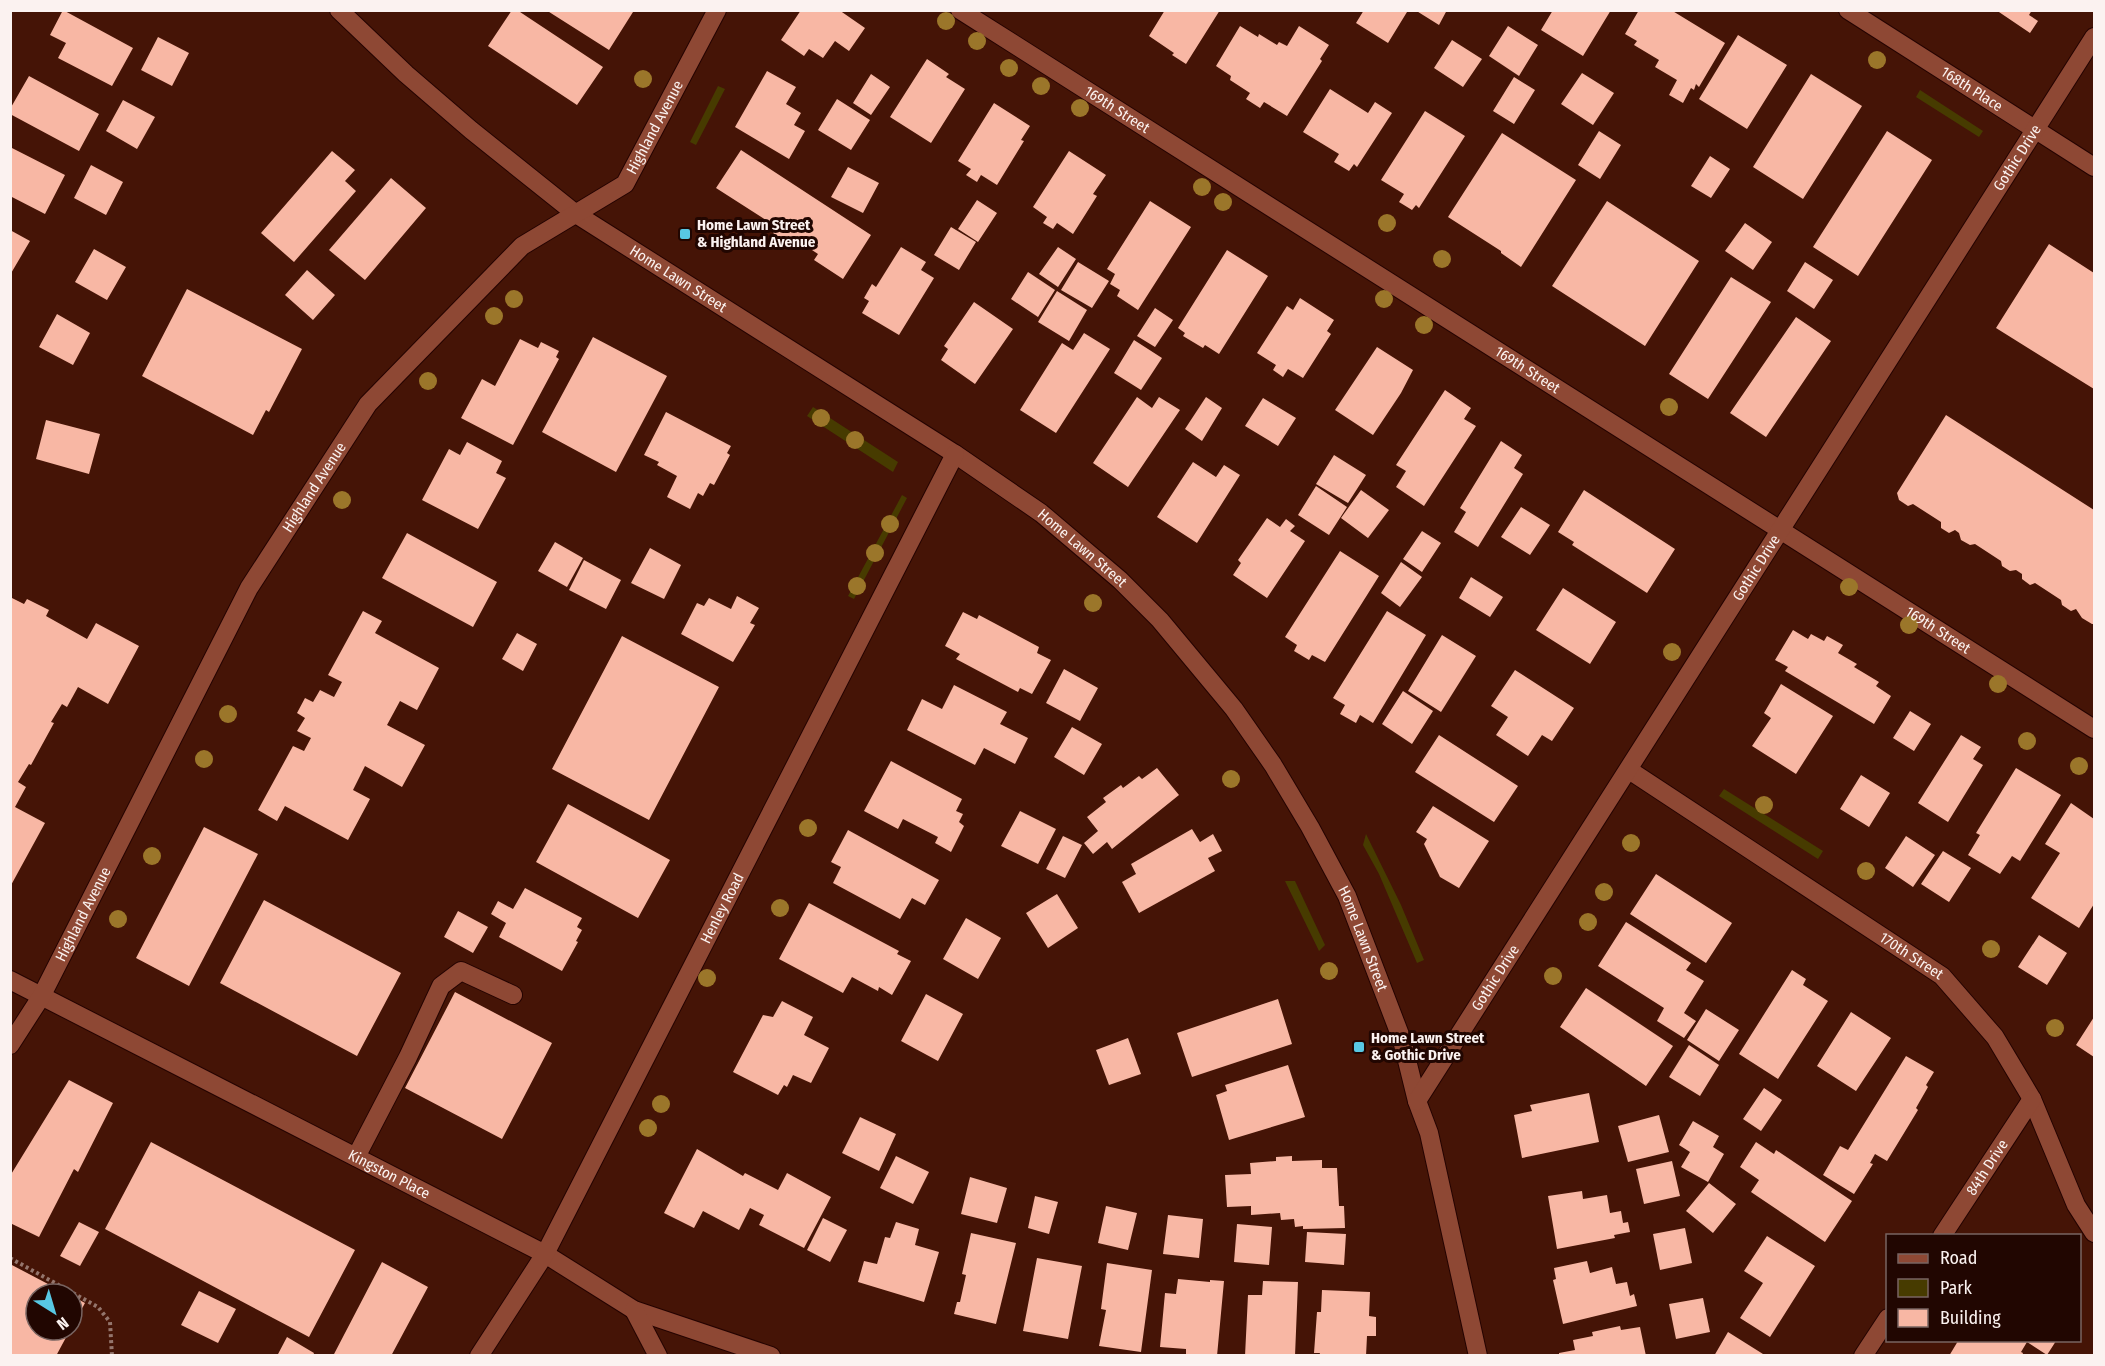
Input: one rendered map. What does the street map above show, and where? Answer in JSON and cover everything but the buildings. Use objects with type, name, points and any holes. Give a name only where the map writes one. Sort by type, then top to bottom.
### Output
[{"type":"street","name":"Home Lawn Street","points":[[339,10],[414,81],[576,214],[955,453],[1041,513],[1120,580],[1160,620],[1234,709],[1273,765],[1347,896],[1402,1040],[1417,1101],[1430,1133],[1478,1356]]},
{"type":"street","name":"Highland Avenue","points":[[10,1045],[41,997],[249,588],[368,404],[522,246],[625,184],[717,10]]},
{"type":"street","name":"169th Street","points":[[960,10],[2094,729]]},
{"type":"street","name":"168th Place","points":[[1848,10],[2094,168]]},
{"type":"street","name":"Gothic Drive","points":[[1417,1101],[2094,36]]},
{"type":"street","name":"Henley Road","points":[[479,1356],[545,1254],[955,453]]},
{"type":"street","name":"170th Street","points":[[1629,770],[1942,976],[1995,1037],[2032,1099],[2076,1205],[2094,1233]]},
{"type":"street","points":[[356,1157],[408,1057],[441,986],[461,971],[513,995]]},
{"type":"street","name":"Kingston Place","points":[[10,980],[545,1254],[634,1310],[771,1356]]},
{"type":"street","name":"84th Drive","points":[[1943,1234],[2032,1099]]},
{"type":"street","points":[[634,1310],[658,1356]]},
{"type":"street","points":[[1863,1356],[1886,1320]]},
{"type":"path","points":[[10,1258],[98,1307],[110,1322],[112,1356]]},
{"type":"green space","points":[[718,86],[725,89],[696,145],[690,142]]},
{"type":"green space","points":[[1920,90],[1983,131],[1979,137],[1916,97]]},
{"type":"green space","points":[[813,407],[898,462],[893,472],[807,416]]},
{"type":"green space","points":[[902,495],[907,498],[854,599],[848,596]]},
{"type":"green space","points":[[1724,789],[1823,851],[1818,859],[1719,796]]},
{"type":"green space","points":[[1366,834],[1401,905],[1424,960],[1417,963],[1379,874],[1363,845]]},
{"type":"green space","points":[[1285,881],[1295,881],[1325,945],[1319,951]]},
{"type":"place","name":"Home Lawn Street & Highland Avenue","points":[[685,234]]},
{"type":"place","name":"Home Lawn Street & Gothic Drive","points":[[1359,1047]]}]
